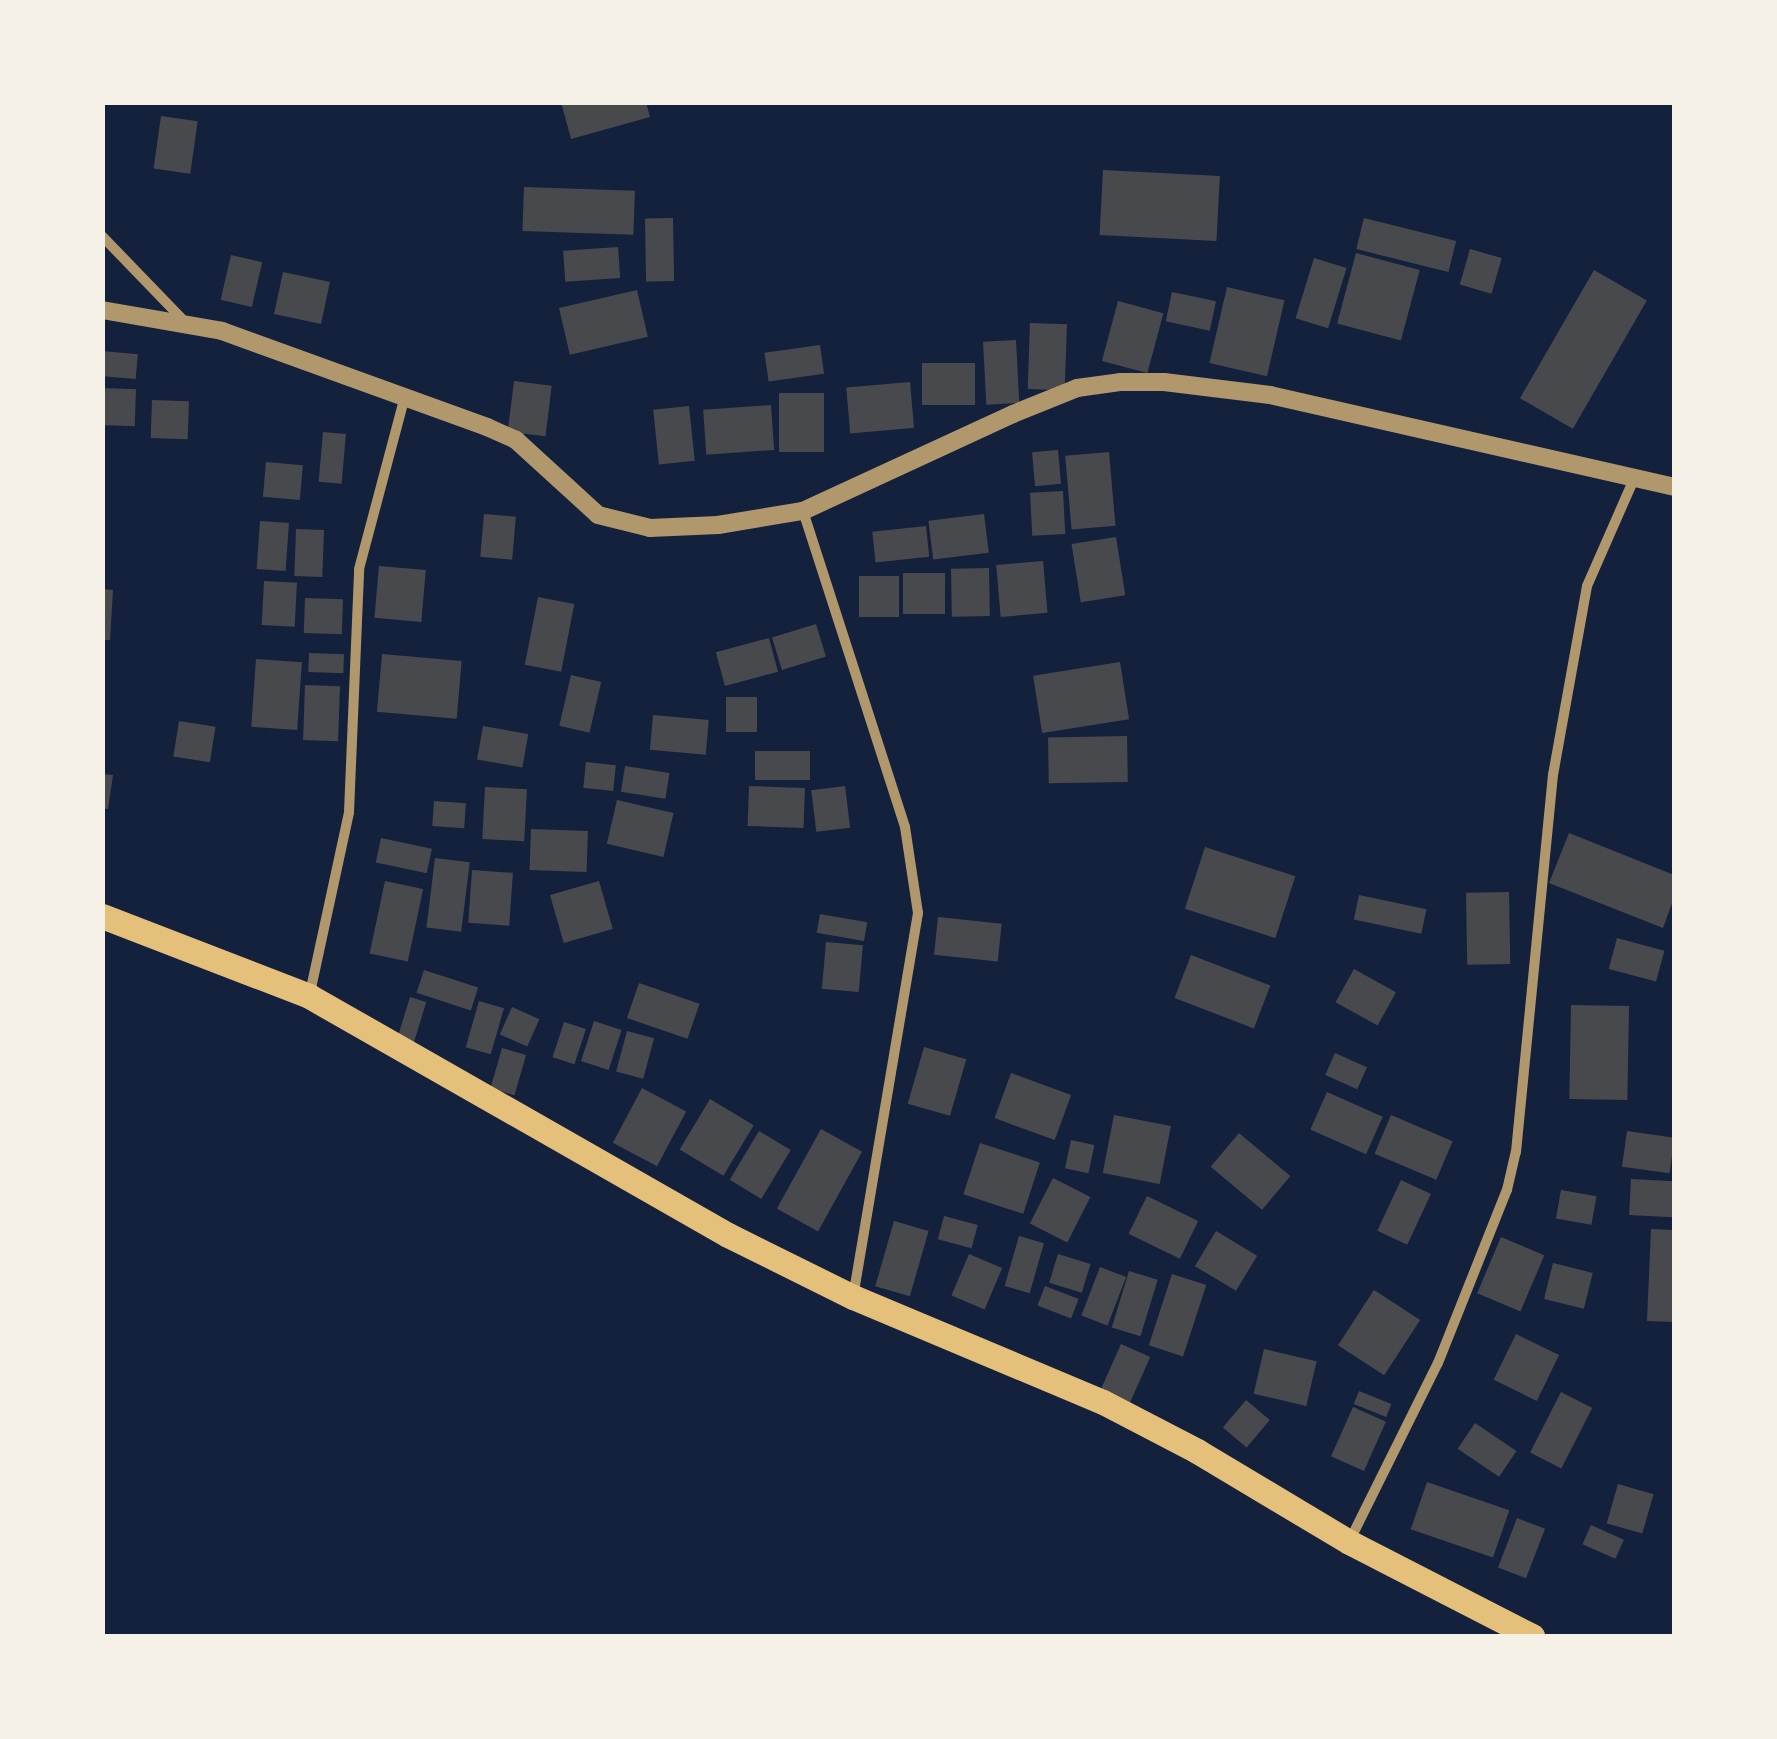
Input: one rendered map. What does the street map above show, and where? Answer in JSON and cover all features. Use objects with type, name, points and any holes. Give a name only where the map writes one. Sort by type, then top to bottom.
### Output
[{"type":"main road","points":[[102,916],[309,996],[510,1107],[629,1180],[853,1297],[1103,1402],[1197,1451],[1349,1542],[1532,1636]]},
{"type":"street","points":[[102,236],[188,324]]},
{"type":"street","points":[[102,310],[222,331],[406,394],[516,440],[581,502],[618,522],[650,528],[718,525],[803,511],[1013,414],[1077,388],[1120,382],[1164,382],[1270,394],[1674,487]]},
{"type":"street","points":[[309,996],[350,812],[359,568],[406,394]]},
{"type":"street","points":[[1349,1542],[1438,1363],[1507,1190],[1516,1152],[1553,774],[1588,586],[1634,479]]},
{"type":"street","points":[[803,511],[906,827],[918,912],[853,1297]]},
{"type":"building","points":[[561,102],[646,102],[650,117],[571,139]]},
{"type":"building","points":[[161,116],[198,121],[190,174],[154,168]]},
{"type":"building","points":[[1103,170],[1220,176],[1216,241],[1100,235]]},
{"type":"building","points":[[524,187],[635,191],[633,235],[522,231]]},
{"type":"building","points":[[645,218],[673,218],[674,281],[646,281]]},
{"type":"building","points":[[1364,218],[1456,241],[1448,272],[1356,249]]},
{"type":"building","points":[[618,247],[620,278],[565,282],[563,251]]},
{"type":"building","points":[[1470,249],[1502,258],[1492,294],[1460,285]]},
{"type":"building","points":[[1356,253],[1420,270],[1401,341],[1337,324]]},
{"type":"building","points":[[231,255],[262,262],[252,307],[221,300]]},
{"type":"building","points":[[1314,258],[1347,268],[1328,328],[1296,318]]},
{"type":"building","points":[[1594,270],[1647,300],[1573,429],[1520,398]]},
{"type":"building","points":[[283,272],[330,282],[321,324],[274,314]]},
{"type":"building","points":[[1227,287],[1284,300],[1267,376],[1209,363]]},
{"type":"building","points":[[637,290],[648,337],[570,355],[559,308]]},
{"type":"building","points":[[1172,292],[1216,301],[1210,331],[1166,321]]},
{"type":"building","points":[[1118,301],[1163,313],[1147,373],[1102,361]]},
{"type":"building","points":[[1030,323],[1067,324],[1065,390],[1028,389]]},
{"type":"building","points":[[1016,340],[1019,403],[986,405],[983,342]]},
{"type":"building","points":[[820,345],[824,374],[769,382],[765,353]]},
{"type":"building","points":[[102,351],[138,354],[136,379],[102,376]]},
{"type":"building","points":[[922,363],[975,363],[975,405],[922,405]]},
{"type":"building","points":[[514,381],[552,386],[546,436],[508,432]]},
{"type":"building","points":[[910,382],[914,428],[850,433],[846,388]]},
{"type":"building","points":[[102,388],[136,389],[135,426],[102,425]]},
{"type":"building","points":[[779,393],[824,393],[824,452],[779,452]]},
{"type":"building","points":[[152,400],[189,401],[188,439],[151,438]]},
{"type":"building","points":[[771,405],[774,450],[706,455],[703,410]]},
{"type":"building","points":[[689,406],[695,461],[659,464],[653,410]]},
{"type":"building","points":[[323,432],[346,434],[342,484],[319,482]]},
{"type":"building","points":[[1058,450],[1061,484],[1035,486],[1032,452]]},
{"type":"building","points":[[1109,452],[1115,526],[1072,530],[1065,456]]},
{"type":"building","points":[[266,462],[303,465],[300,500],[263,497]]},
{"type":"building","points":[[1063,491],[1065,534],[1032,536],[1030,493]]},
{"type":"building","points":[[484,514],[516,517],[512,560],[480,557]]},
{"type":"building","points":[[984,514],[989,553],[933,560],[928,521]]},
{"type":"building","points":[[260,521],[289,523],[286,571],[257,569]]},
{"type":"building","points":[[926,526],[929,557],[876,562],[872,532]]},
{"type":"building","points":[[296,529],[324,530],[322,577],[294,576]]},
{"type":"building","points":[[1116,537],[1125,595],[1081,602],[1072,544]]},
{"type":"building","points":[[1043,561],[1048,613],[1001,617],[996,565]]},
{"type":"building","points":[[379,566],[426,570],[421,622],[374,618]]},
{"type":"building","points":[[989,568],[990,616],[952,617],[951,569]]},
{"type":"building","points":[[903,573],[945,573],[945,614],[903,614]]},
{"type":"building","points":[[859,576],[899,576],[899,617],[859,617]]},
{"type":"building","points":[[264,581],[297,583],[295,627],[262,625]]},
{"type":"building","points":[[102,589],[113,590],[110,640],[102,640]]},
{"type":"building","points":[[538,597],[574,604],[561,672],[525,665]]},
{"type":"building","points":[[305,598],[343,599],[342,634],[304,633]]},
{"type":"building","points":[[816,624],[826,657],[782,670],[772,637]]},
{"type":"building","points":[[769,638],[778,672],[725,686],[716,652]]},
{"type":"building","points":[[309,653],[344,654],[343,673],[308,672]]},
{"type":"building","points":[[382,654],[462,661],[457,719],[377,712]]},
{"type":"building","points":[[256,659],[302,662],[297,730],[251,727]]},
{"type":"building","points":[[1120,662],[1129,719],[1042,733],[1033,676]]},
{"type":"building","points":[[571,675],[601,682],[590,733],[559,726]]},
{"type":"building","points":[[305,685],[340,686],[338,741],[303,740]]},
{"type":"building","points":[[726,697],[757,697],[757,732],[726,732]]},
{"type":"building","points":[[653,715],[709,720],[706,755],[650,750]]},
{"type":"building","points":[[179,721],[216,727],[210,762],[173,757]]},
{"type":"building","points":[[483,726],[528,734],[522,767],[477,759]]},
{"type":"building","points":[[1127,736],[1128,782],[1049,783],[1048,737]]},
{"type":"building","points":[[755,751],[810,751],[810,780],[755,780]]},
{"type":"building","points":[[586,762],[616,765],[613,791],[583,788]]},
{"type":"building","points":[[625,766],[669,773],[665,799],[621,792]]},
{"type":"building","points":[[102,774],[113,775],[108,809],[102,808]]},
{"type":"building","points":[[749,786],[805,788],[804,828],[748,826]]},
{"type":"building","points":[[845,786],[850,828],[816,832],[811,790]]},
{"type":"building","points":[[485,787],[527,789],[524,841],[482,839]]},
{"type":"building","points":[[617,800],[674,813],[663,857],[607,844]]},
{"type":"building","points":[[434,801],[466,803],[464,828],[432,826]]},
{"type":"building","points":[[531,829],[588,831],[587,872],[530,870]]},
{"type":"building","points":[[1569,833],[1674,875],[1674,898],[1663,928],[1549,883]]},
{"type":"building","points":[[381,838],[432,849],[427,873],[376,862]]},
{"type":"building","points":[[1205,847],[1295,876],[1275,938],[1185,909]]},
{"type":"building","points":[[435,858],[470,862],[461,932],[426,927]]},
{"type":"building","points":[[472,870],[513,873],[509,926],[468,923]]},
{"type":"building","points":[[385,881],[423,889],[408,961],[370,953]]},
{"type":"building","points":[[599,881],[613,929],[564,943],[550,895]]},
{"type":"building","points":[[1509,892],[1510,964],[1467,965],[1466,893]]},
{"type":"building","points":[[1359,895],[1426,909],[1421,934],[1354,919]]},
{"type":"building","points":[[820,914],[867,922],[864,941],[817,933]]},
{"type":"building","points":[[938,917],[1002,924],[998,961],[934,955]]},
{"type":"building","points":[[1617,938],[1664,951],[1656,982],[1609,969]]},
{"type":"building","points":[[826,942],[863,945],[859,992],[822,989]]},
{"type":"building","points":[[1191,955],[1270,985],[1254,1028],[1175,998]]},
{"type":"building","points":[[1354,969],[1396,992],[1378,1026],[1336,1002]]},
{"type":"building","points":[[424,970],[478,988],[471,1010],[417,993]]},
{"type":"building","points":[[639,983],[700,1004],[687,1039],[627,1018]]},
{"type":"building","points":[[410,997],[426,1002],[412,1048],[396,1043]]},
{"type":"building","points":[[479,1001],[504,1008],[491,1054],[466,1047]]},
{"type":"building","points":[[1571,1005],[1629,1006],[1627,1100],[1569,1099]]},
{"type":"building","points":[[512,1007],[539,1019],[527,1047],[500,1034]]},
{"type":"building","points":[[594,1021],[622,1030],[609,1070],[581,1061]]},
{"type":"building","points":[[564,1022],[586,1029],[574,1064],[553,1057]]},
{"type":"building","points":[[627,1031],[654,1038],[643,1079],[616,1072]]},
{"type":"building","points":[[924,1047],[966,1059],[950,1116],[908,1104]]},
{"type":"building","points":[[502,1048],[526,1055],[514,1095],[490,1088]]},
{"type":"building","points":[[1335,1053],[1367,1067],[1357,1089],[1325,1075]]},
{"type":"building","points":[[1011,1073],[1071,1095],[1055,1140],[995,1118]]},
{"type":"building","points":[[642,1088],[686,1111],[657,1166],[613,1143]]},
{"type":"building","points":[[1327,1092],[1383,1117],[1366,1154],[1310,1129]]},
{"type":"building","points":[[710,1099],[754,1125],[723,1176],[680,1150]]},
{"type":"building","points":[[1114,1115],[1171,1126],[1160,1184],[1103,1173]]},
{"type":"building","points":[[1391,1115],[1453,1141],[1436,1180],[1375,1154]]},
{"type":"building","points":[[821,1129],[862,1152],[818,1231],[777,1209]]},
{"type":"building","points":[[759,1131],[791,1150],[761,1199],[730,1180]]},
{"type":"building","points":[[1627,1131],[1674,1138],[1670,1173],[1622,1167]]},
{"type":"building","points":[[1239,1133],[1290,1176],[1262,1210],[1211,1167]]},
{"type":"building","points":[[1071,1140],[1094,1145],[1088,1173],[1065,1168]]},
{"type":"building","points":[[980,1143],[1040,1162],[1023,1214],[963,1194]]},
{"type":"building","points":[[1053,1178],[1090,1197],[1067,1243],[1030,1223]]},
{"type":"building","points":[[1631,1179],[1674,1181],[1672,1217],[1629,1215]]},
{"type":"building","points":[[1401,1180],[1431,1194],[1407,1245],[1377,1231]]},
{"type":"building","points":[[1561,1190],[1596,1196],[1591,1225],[1556,1219]]},
{"type":"building","points":[[1147,1196],[1198,1221],[1180,1259],[1129,1234]]},
{"type":"building","points":[[944,1216],[978,1225],[972,1248],[938,1239]]},
{"type":"building","points":[[894,1221],[929,1231],[910,1296],[875,1286]]},
{"type":"building","points":[[1651,1229],[1674,1230],[1674,1322],[1647,1321]]},
{"type":"building","points":[[1216,1231],[1257,1256],[1236,1291],[1195,1266]]},
{"type":"building","points":[[1019,1236],[1044,1243],[1030,1293],[1005,1286]]},
{"type":"building","points":[[1501,1237],[1544,1255],[1520,1312],[1477,1293]]},
{"type":"building","points":[[969,1254],[1002,1268],[985,1309],[951,1295]]},
{"type":"building","points":[[1058,1254],[1091,1264],[1082,1293],[1049,1283]]},
{"type":"building","points":[[1553,1263],[1593,1273],[1584,1309],[1544,1299]]},
{"type":"building","points":[[1100,1267],[1126,1277],[1108,1326],[1081,1316]]},
{"type":"building","points":[[1129,1271],[1158,1280],[1140,1336],[1112,1327]]},
{"type":"building","points":[[1172,1274],[1206,1285],[1183,1356],[1149,1345]]},
{"type":"building","points":[[1045,1286],[1079,1299],[1071,1319],[1037,1306]]},
{"type":"building","points":[[1374,1290],[1420,1320],[1384,1375],[1338,1345]]},
{"type":"building","points":[[1516,1334],[1559,1355],[1537,1401],[1494,1380]]},
{"type":"building","points":[[1121,1344],[1150,1357],[1126,1411],[1097,1398]]},
{"type":"building","points":[[1264,1349],[1317,1361],[1306,1406],[1254,1394]]},
{"type":"building","points":[[1359,1391],[1391,1404],[1386,1417],[1354,1404]]},
{"type":"building","points":[[1561,1392],[1592,1408],[1561,1468],[1530,1453]]},
{"type":"building","points":[[1246,1400],[1270,1420],[1247,1448],[1223,1428]]},
{"type":"building","points":[[1353,1407],[1386,1422],[1364,1471],[1331,1456]]},
{"type":"building","points":[[1475,1423],[1516,1451],[1499,1477],[1458,1449]]},
{"type":"building","points":[[1427,1482],[1509,1510],[1493,1558],[1411,1529]]},
{"type":"building","points":[[1618,1484],[1654,1494],[1642,1534],[1607,1523]]},
{"type":"building","points":[[1517,1518],[1545,1529],[1526,1578],[1498,1567]]},
{"type":"building","points":[[1591,1525],[1624,1540],[1615,1559],[1582,1544]]}]
